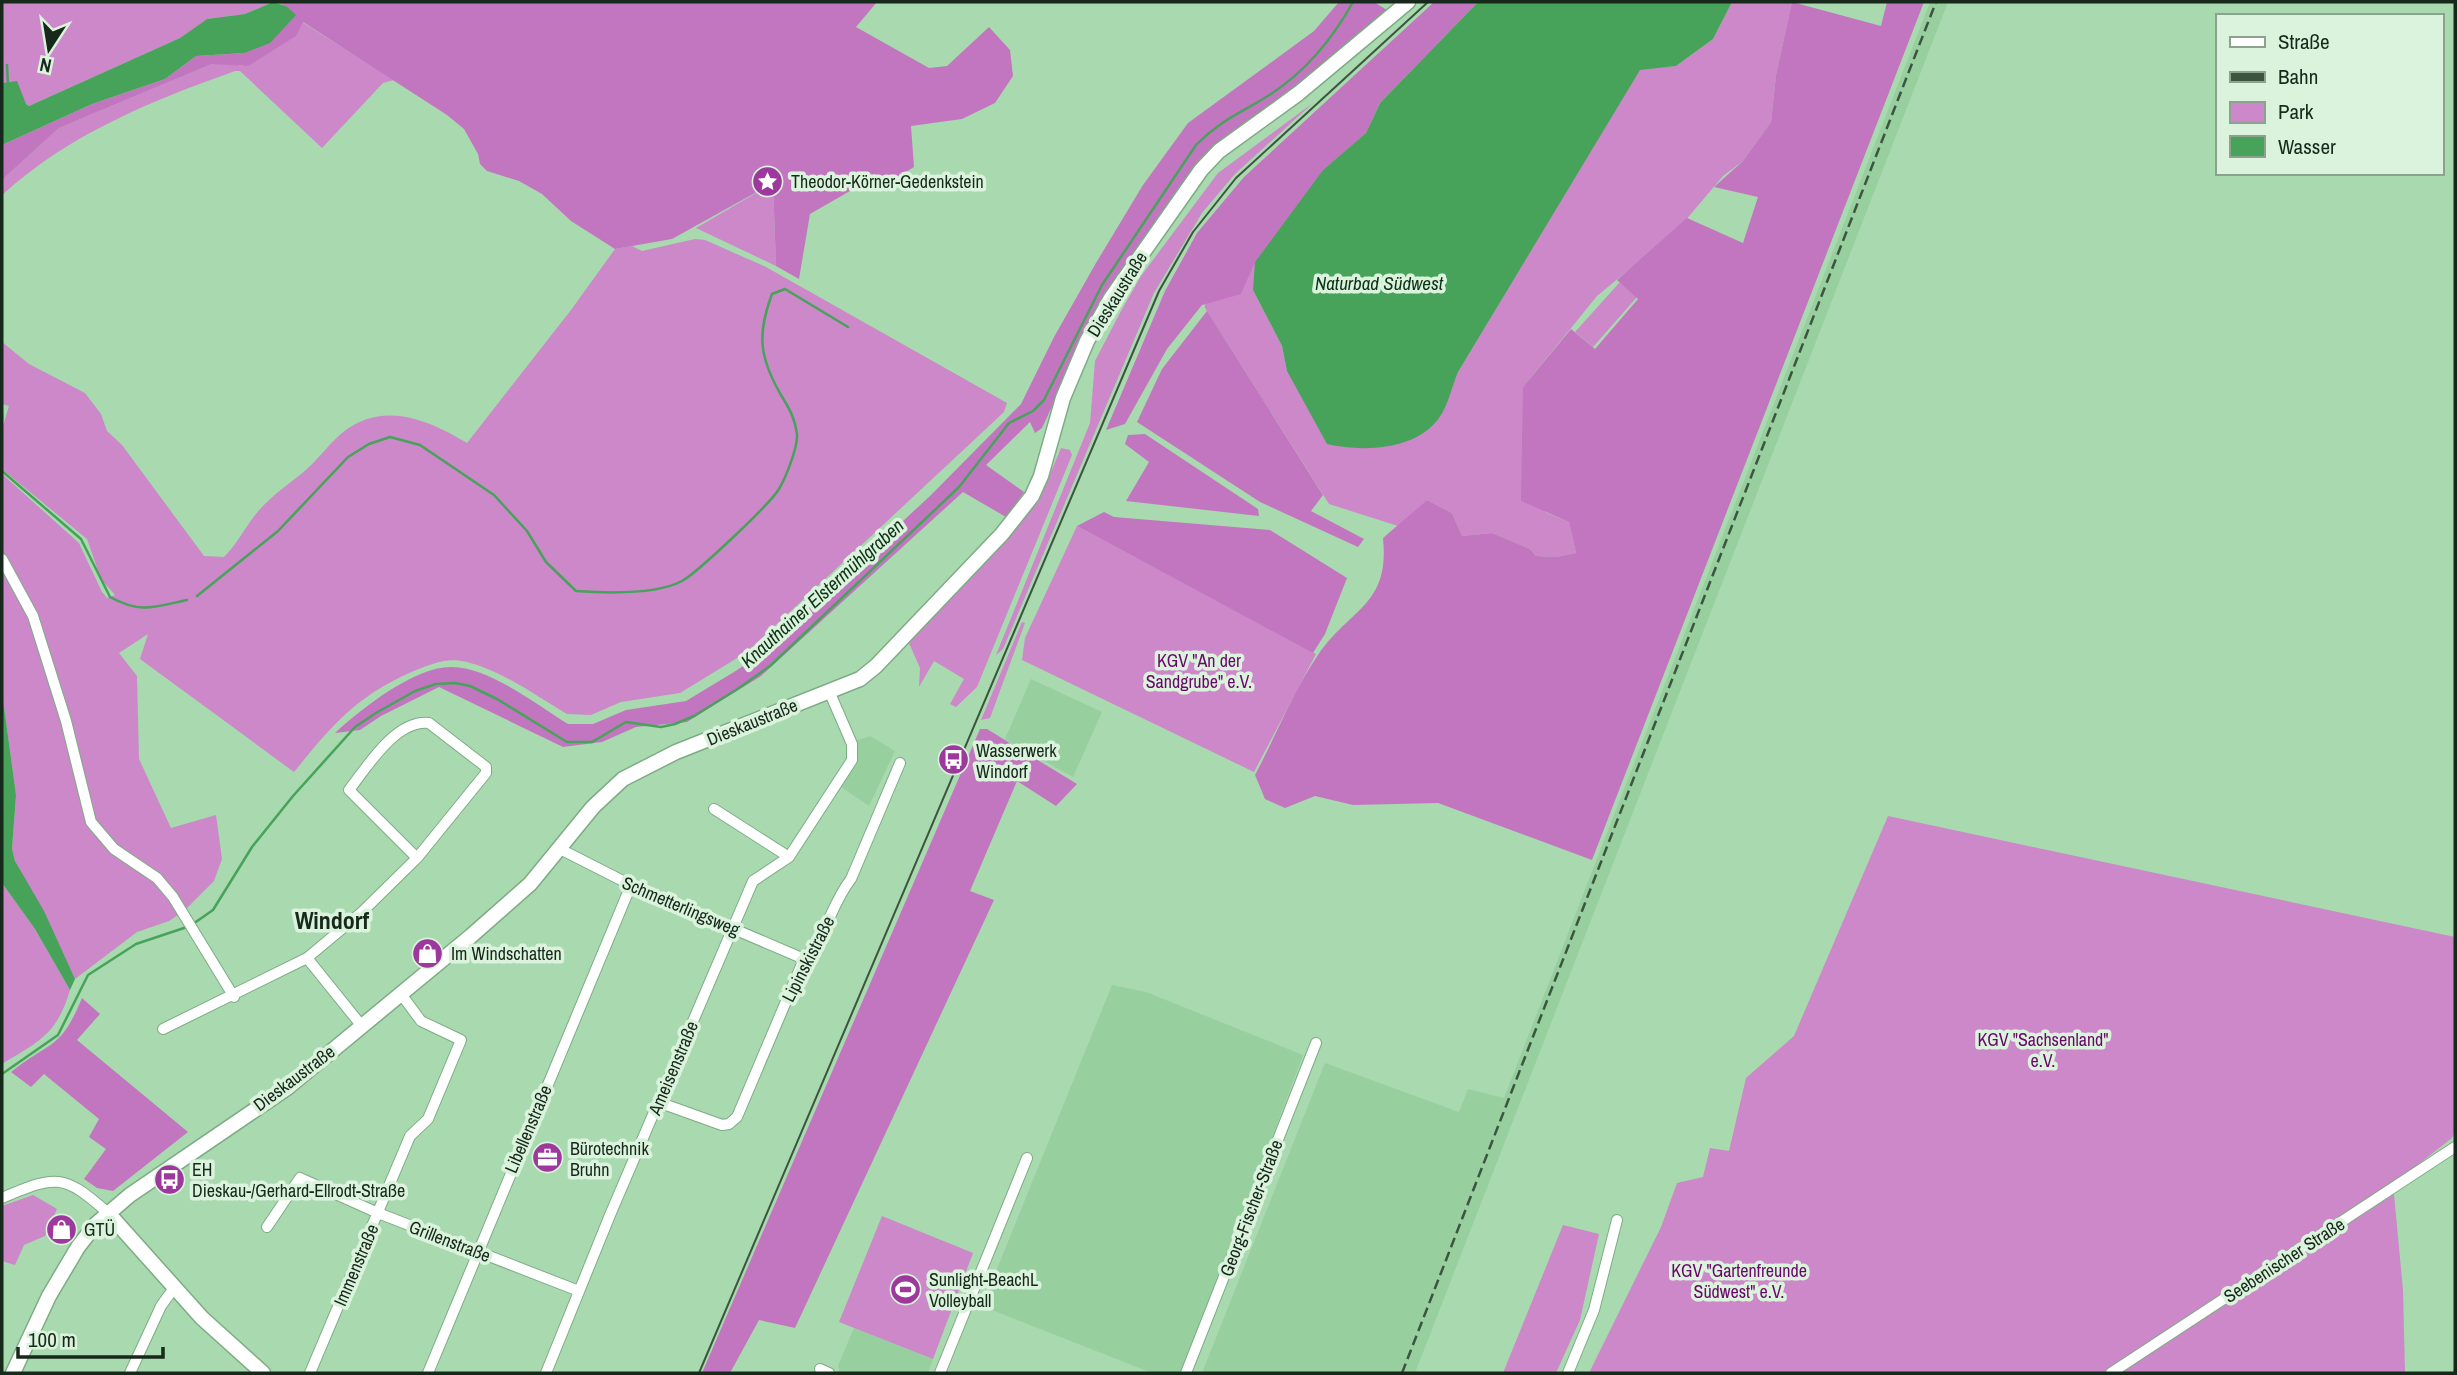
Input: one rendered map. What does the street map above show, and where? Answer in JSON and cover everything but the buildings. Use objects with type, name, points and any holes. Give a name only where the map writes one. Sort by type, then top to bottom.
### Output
[{"type":"main road","name":"Dieskaustraße","points":[[13,1373],[69,1261],[87,1234],[108,1213],[208,1139],[287,1088],[401,993],[530,884],[593,807],[623,779],[676,752],[860,679],[876,666],[1022,512],[1041,476],[1063,398],[1087,341],[1111,298],[1200,170],[1219,151],[1299,93],[1408,2]]},
{"type":"main road","points":[[108,1213],[174,1288],[262,1373]]},
{"type":"street","points":[[2,559],[33,616],[66,721],[91,822],[114,849],[157,878],[184,911],[234,997]]},
{"type":"street","name":"Ameisenstraße","points":[[546,1373],[753,881],[789,858],[852,760],[852,744],[829,691]]},
{"type":"street","points":[[163,1029],[234,997],[307,958],[362,912],[417,858],[486,773],[486,767],[429,723],[421,722],[388,740],[349,790],[417,858]]},
{"type":"street","name":"Lipinskistraße","points":[[658,1102],[722,1125],[729,1124],[737,1117],[804,959],[818,946],[841,893],[851,879],[900,763]]},
{"type":"street","points":[[714,809],[789,858]]},
{"type":"street","name":"Schmetterlingsweg","points":[[560,849],[631,886],[804,959]]},
{"type":"street","name":"Libellenstraße","points":[[428,1373],[631,886]]},
{"type":"street","points":[[307,958],[361,1025]]},
{"type":"street","name":"Immenstraße","points":[[310,1373],[410,1136],[428,1119],[461,1040],[421,1021],[401,993]]},
{"type":"street","name":"Georg-Fischer-Straße","points":[[1186,1373],[1316,1043]]},
{"type":"street","name":"Seebenischer Straße","points":[[2111,1373],[2455,1147]]},
{"type":"street","points":[[940,1373],[1027,1158]]},
{"type":"street","name":"Grillenstraße","points":[[267,1227],[300,1178],[378,1213],[579,1292]]},
{"type":"street","points":[[2,1198],[42,1181],[65,1181],[83,1190],[108,1213]]},
{"type":"street","points":[[1568,1373],[1594,1310],[1618,1220]]},
{"type":"street","points":[[130,1373],[161,1306],[174,1288]]},
{"type":"shaded area","points":[[276,2],[877,2],[856,27],[929,68],[947,66],[989,27],[1010,50],[1013,76],[995,103],[962,119],[911,126],[914,167],[881,187],[857,187],[810,214],[799,279],[776,266],[773,183],[672,239],[615,249],[571,221],[542,194],[519,181],[487,171],[480,164],[478,154],[464,129],[447,115],[303,22],[296,36],[248,66],[212,64],[59,128],[2,180],[2,145],[92,104],[165,79],[196,56],[244,53],[286,6]]},
{"type":"shaded area","points":[[1339,2],[1374,2],[1387,10],[1182,189],[1105,293],[1042,428],[1035,433],[1030,422],[986,465],[1024,492],[1006,517],[963,492],[761,676],[687,722],[636,727],[602,742],[563,747],[439,687],[381,716],[360,730],[335,733],[389,691],[437,669],[452,667],[481,673],[512,688],[568,724],[593,724],[626,710],[686,701],[754,659],[930,496],[1021,404],[1054,337],[1096,263],[1143,185],[1188,123],[1314,31]]},
{"type":"shaded area","points":[[1434,2],[1478,2],[1379,104],[1366,133],[1323,170],[1255,262],[1241,294],[1202,305],[1167,349],[1125,424],[1106,430],[1165,291],[1197,233],[1244,177]]},
{"type":"shaded area","points":[[1792,2],[1881,26],[1887,2],[1924,2],[1592,860],[1438,803],[1353,805],[1315,796],[1285,808],[1265,799],[1255,775],[1301,683],[1330,639],[1374,593],[1384,561],[1383,538],[1427,500],[1452,513],[1462,536],[1492,533],[1530,549],[1536,556],[1556,557],[1576,553],[1569,522],[1521,501],[1523,387],[1571,329],[1595,349],[1638,299],[1617,280],[1687,218],[1743,243],[1758,197],[1714,187],[1743,161],[1771,122],[1776,75]]},
{"type":"shaded area","points":[[1930,2],[1948,2],[1415,1373],[1202,1373],[1325,1063],[1459,1112],[1468,1089],[1504,1098]]},
{"type":"shaded area","points":[[1207,311],[1323,495],[1311,511],[1364,539],[1358,547],[1260,502],[1137,422],[1162,369]]},
{"type":"shaded area","points":[[1145,434],[1258,509],[1259,516],[1126,501],[1149,462],[1125,444],[1128,435]]},
{"type":"shaded area","points":[[1104,512],[1114,517],[1270,530],[1347,578],[1325,634],[1313,653],[1077,526]]},
{"type":"shaded area","points":[[1031,679],[1102,712],[1073,777],[1005,739]]},
{"type":"shaded area","points":[[980,729],[987,729],[1077,784],[1056,806],[1017,781],[970,891],[994,900],[795,1328],[759,1320],[730,1373],[702,1373]]},
{"type":"shaded area","points":[[870,736],[895,751],[869,806],[841,787],[858,755],[855,741]]},
{"type":"shaded area","points":[[1112,985],[1146,992],[1303,1055],[1184,1373],[1152,1373],[982,1306]]},
{"type":"shaded area","points":[[82,998],[100,1014],[77,1040],[188,1132],[113,1191],[97,1188],[84,1179],[106,1149],[89,1137],[99,1119],[44,1074],[31,1087],[11,1072],[60,1036]]},
{"type":"shaded area","points":[[854,1328],[933,1359],[928,1373],[840,1373],[838,1366]]},
{"type":"green space","points":[[2,2],[273,2],[245,14],[207,19],[180,38],[29,106],[2,85]]},
{"type":"green space","points":[[1732,2],[1792,2],[1776,75],[1771,122],[1743,161],[1723,176],[1679,228],[1597,296],[1523,387],[1545,512],[1569,522],[1576,553],[1556,557],[1536,556],[1530,549],[1492,533],[1462,536],[1452,513],[1427,500],[1398,526],[1329,504],[1205,308],[1203,282],[1380,103],[1366,133],[1323,170],[1253,290],[1282,346],[1287,371],[1439,418],[1458,372],[1640,69],[1676,66],[1713,39]]},
{"type":"green space","points":[[302,22],[394,80],[383,83],[322,148],[240,71],[235,71],[112,121],[55,154],[2,195],[2,180],[59,128],[212,64],[221,62],[242,66]]},
{"type":"green space","points":[[1313,103],[1235,174],[1202,213],[1154,293],[1003,649],[996,655],[1090,423],[1095,361],[1141,276],[1218,173]]},
{"type":"green space","points":[[773,183],[776,266],[696,228]]},
{"type":"green space","points":[[695,239],[705,240],[766,267],[1007,403],[1004,412],[747,652],[680,693],[621,702],[591,715],[567,714],[493,671],[460,661],[441,661],[395,680],[362,701],[334,725],[294,772],[140,659],[148,634],[119,653],[137,676],[139,759],[171,828],[216,815],[222,859],[214,881],[184,911],[169,921],[137,932],[75,979],[15,861],[12,849],[16,795],[2,692],[2,474],[79,543],[102,592],[107,598],[115,595],[101,579],[87,539],[2,469],[2,429],[9,406],[2,404],[2,342],[29,364],[85,393],[101,414],[107,431],[122,445],[204,556],[224,557],[268,501],[308,468],[342,433],[358,423],[373,417],[405,417],[437,427],[467,443],[615,249],[632,246],[642,251]]},
{"type":"green space","points":[[1620,282],[1637,297],[1593,347],[1575,332]]},
{"type":"green space","points":[[1061,448],[1070,450],[1072,455],[977,687],[956,707],[950,704],[964,679],[934,661],[919,687],[920,668],[909,643],[1039,501]]},
{"type":"green space","name":"KGV \"An der Sandgrube\" e.V.","points":[[1077,526],[1316,654],[1254,772],[1022,660],[1025,638]]},
{"type":"green space","points":[[1022,622],[1025,623],[990,718],[981,720]]},
{"type":"green space","name":"KGV \"Sachsenland\" e.V.","points":[[1888,816],[2455,937],[2455,1131],[2452,1138],[2393,1184],[2403,1290],[2405,1373],[1589,1373],[1661,1227],[1677,1183],[1703,1177],[1710,1148],[1729,1151],[1746,1078],[1794,1036]]},
{"type":"green space","points":[[2,883],[35,929],[70,990],[53,1027],[37,1042],[2,1064]]},
{"type":"green space","points":[[33,1195],[57,1209],[45,1236],[24,1245],[15,1265],[2,1261],[2,1206]]},
{"type":"green space","name":"Sunlight-BeachL Volleyball","points":[[882,1216],[973,1253],[933,1359],[839,1322]]},
{"type":"green space","points":[[1563,1225],[1599,1234],[1580,1320],[1556,1373],[1503,1373]]},
{"type":"water","points":[[273,2],[286,6],[296,15],[270,43],[244,53],[196,56],[165,79],[92,104],[2,145],[3,83],[17,81],[29,106],[180,38],[207,19],[245,14]]},
{"type":"water","name":"Naturbad Südwest","points":[[1478,2],[1732,2],[1713,39],[1676,66],[1640,70],[1458,372],[1442,413],[1429,429],[1402,443],[1387,446],[1356,448],[1327,444],[1287,371],[1282,346],[1253,290],[1255,262],[1323,170],[1366,133],[1380,103]]},
{"type":"water","points":[[2,692],[16,795],[12,849],[15,861],[44,911],[75,979],[70,990],[35,929],[2,883]]},
{"type":"waterway","name":"Knauthainer Elstermühlgraben","points":[[2,1074],[58,1035],[88,975],[136,944],[190,926],[213,910],[252,847],[293,796],[355,727],[415,691],[436,684],[455,683],[470,686],[497,699],[567,742],[592,742],[626,722],[661,727],[694,716],[770,666],[959,487],[1009,423],[1033,411],[1044,400],[1102,285],[1196,145],[1223,123],[1271,94],[1296,75],[1327,41],[1353,2]]},
{"type":"waterway","points":[[7,65],[8,86]]},
{"type":"waterway","points":[[197,596],[278,531],[348,457],[369,444],[390,437],[420,445],[494,495],[527,531],[546,562],[576,591],[630,592],[671,586],[703,565],[762,508],[779,489],[791,462],[797,440],[796,428],[768,369],[763,345],[764,321],[772,294],[785,289],[848,327]]},
{"type":"waterway","points":[[2,414],[2,420]]},
{"type":"waterway","points":[[2,471],[81,539],[110,597],[139,607],[156,607],[187,600]]},
{"type":"tram line","points":[[699,1373],[1159,291],[1193,232],[1236,178],[1428,2]]},
{"type":"railway","points":[[1402,1373],[1936,2]]},
{"type":"place","name":"Theodor-Körner-Gedenkstein","points":[[768,181]]},
{"type":"place","name":"Wasserwerk Windorf","points":[[953,760]]},
{"type":"place","name":"Im Windschatten","points":[[428,953]]},
{"type":"place","name":"Bürotechnik Bruhn","points":[[547,1158]]},
{"type":"place","name":"EH Dieskau-/Gerhard-Ellrodt-Straße","points":[[169,1179]]},
{"type":"place","name":"GTÜ","points":[[61,1229]]},
{"type":"place","name":"Sunlight-BeachL Volleyball","points":[[906,1289]]},
{"type":"district","name":"Windorf","points":[[332,920]]},
{"type":"park label","name":"KGV \"Gartenfreunde Südwest\" e.V.","points":[[1739,1280]]}]
